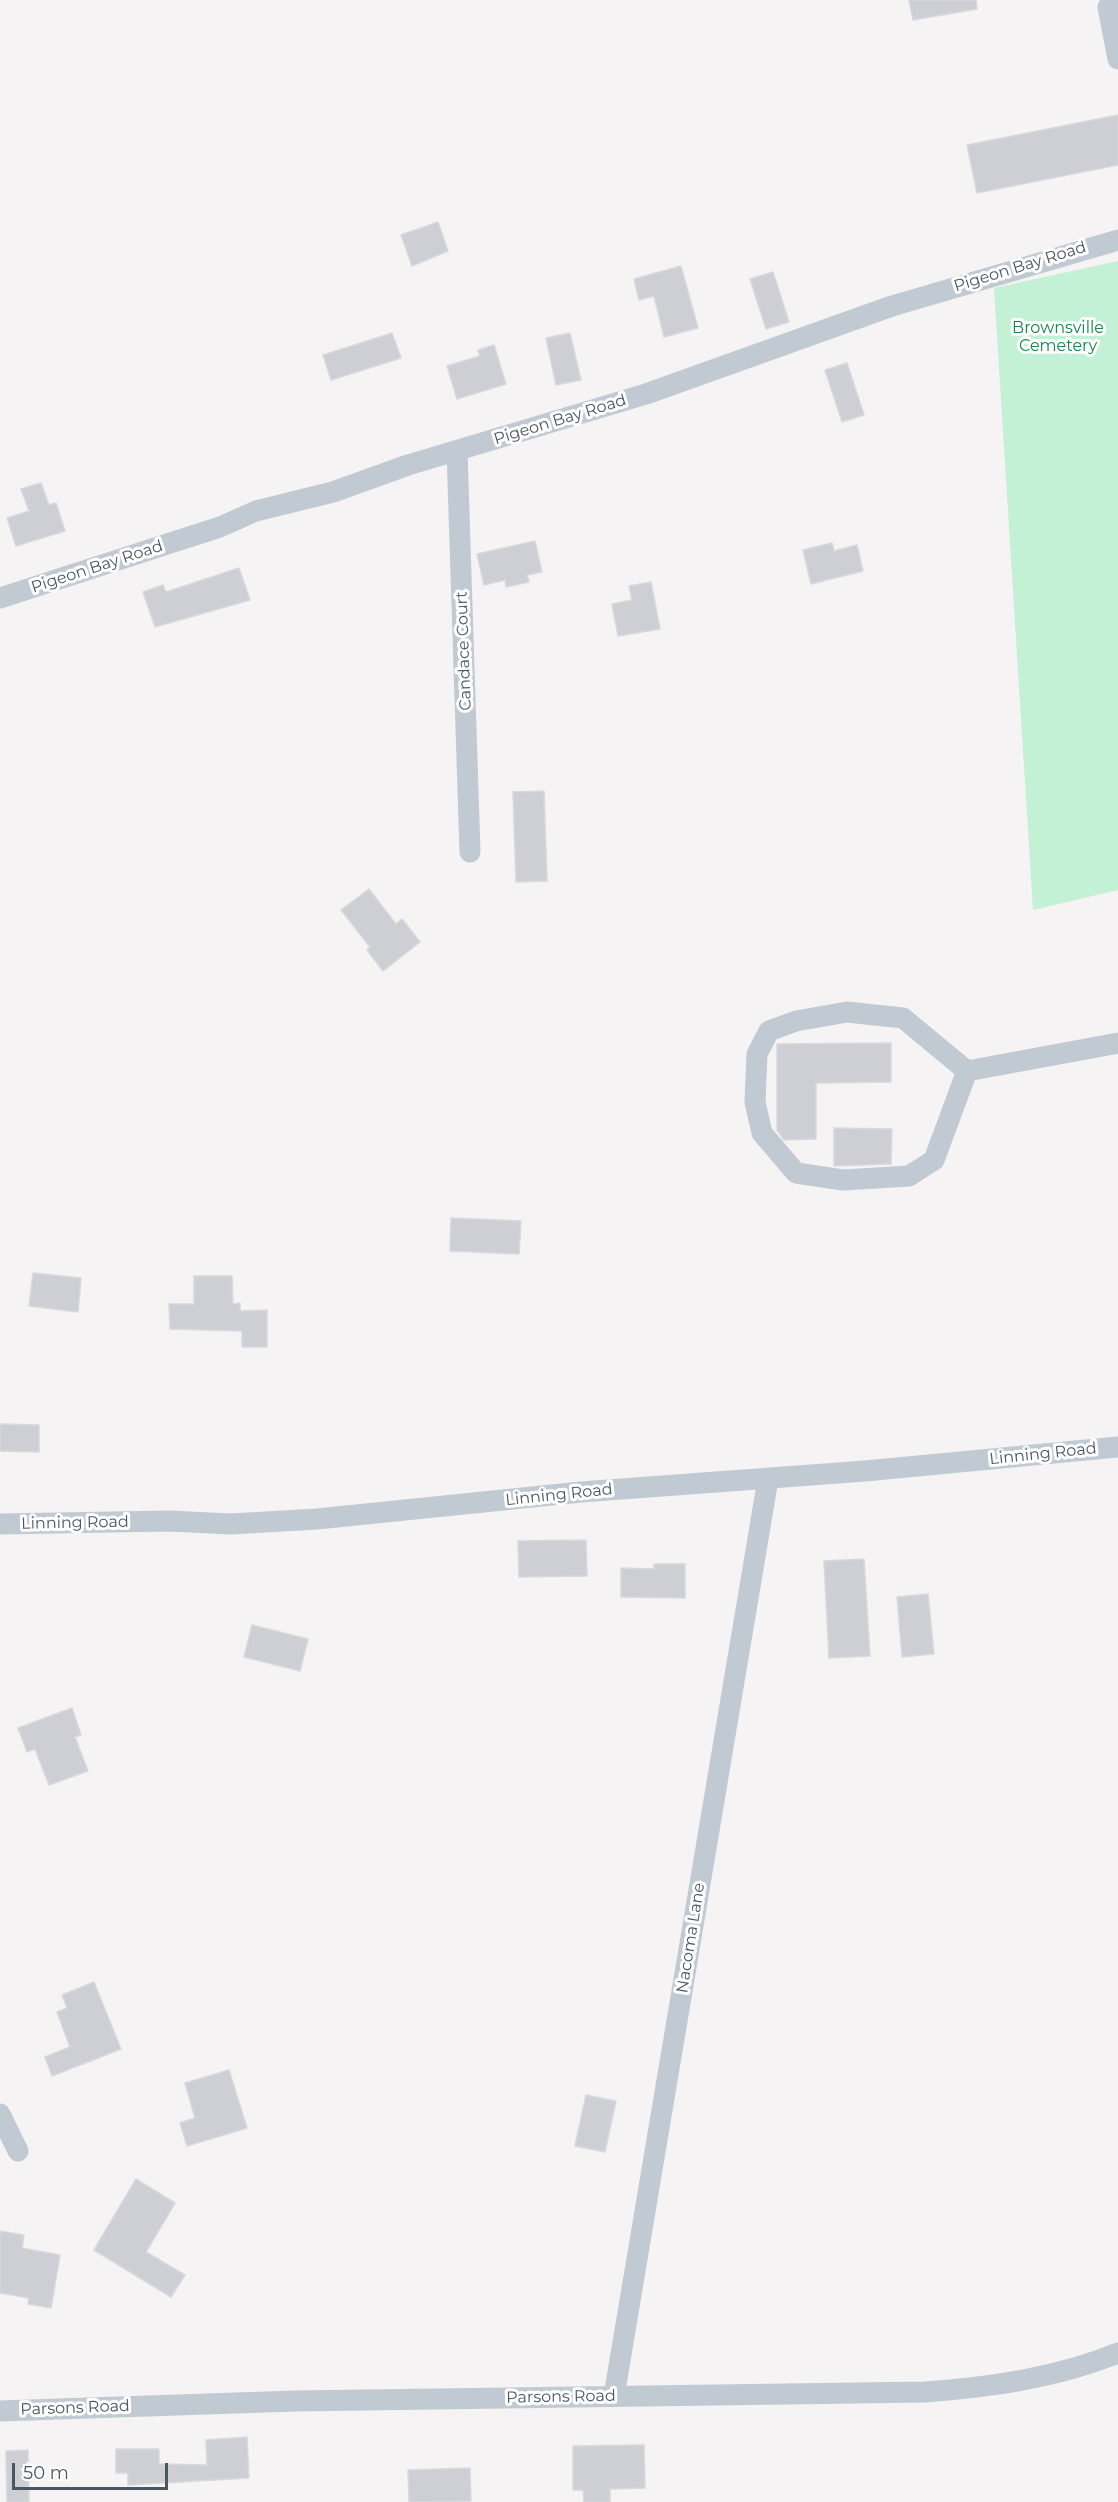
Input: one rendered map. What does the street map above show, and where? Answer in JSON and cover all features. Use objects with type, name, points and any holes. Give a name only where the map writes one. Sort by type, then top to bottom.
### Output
[{"type":"street","points":[[1118,4],[1108,7],[1118,59]]},
{"type":"street","name":"Pigeon Bay Road","points":[[0,598],[220,527],[255,511],[333,492],[457,451],[646,394],[892,306],[1118,240]]},
{"type":"street","name":"Candace Court","points":[[457,451],[470,852]]},
{"type":"street","points":[[847,1012],[903,1018],[967,1071],[934,1160],[909,1176],[843,1180],[796,1173],[762,1133],[755,1102],[758,1054],[768,1031],[796,1021],[847,1012]]},
{"type":"street","points":[[967,1071],[1118,1042]]},
{"type":"street","name":"Linning Road","points":[[0,1524],[169,1521],[231,1524],[317,1519],[581,1492],[768,1479],[1118,1447]]},
{"type":"street","name":"Nacoma Lane","points":[[614,2396],[768,1479]]},
{"type":"street","points":[[0,2114],[18,2151]]},
{"type":"street","name":"Parsons Road","points":[[0,2411],[295,2401],[825,2395],[972,2388],[1065,2371],[1118,2353]]},
{"type":"green space","name":"Brownsville Cemetery","points":[[1118,261],[1118,890],[1033,910],[994,288]]},
{"type":"building","points":[[909,0],[976,0],[977,9],[913,20]]},
{"type":"building","points":[[1118,115],[1118,165],[977,193],[967,145]]},
{"type":"building","points":[[438,222],[448,251],[412,266],[401,235]]},
{"type":"building","points":[[681,266],[698,328],[664,337],[654,296],[639,300],[634,279]]},
{"type":"building","points":[[773,272],[789,322],[766,329],[750,279]]},
{"type":"building","points":[[392,333],[401,358],[331,380],[323,355]]},
{"type":"building","points":[[570,333],[581,380],[556,385],[546,338]]},
{"type":"building","points":[[494,345],[506,384],[457,399],[447,366],[480,356],[478,350]]},
{"type":"building","points":[[847,363],[864,415],[842,422],[825,370]]},
{"type":"building","points":[[41,483],[49,505],[56,503],[65,531],[16,546],[7,518],[29,511],[21,489]]},
{"type":"building","points":[[535,541],[542,572],[527,575],[529,582],[506,587],[505,580],[484,585],[477,554]]},
{"type":"building","points":[[832,543],[834,551],[857,545],[863,571],[811,584],[803,550]]},
{"type":"building","points":[[239,568],[250,600],[155,627],[143,592],[163,585],[166,592]]},
{"type":"building","points":[[651,582],[660,629],[618,636],[612,604],[632,600],[629,586]]},
{"type":"building","points":[[544,791],[547,881],[516,882],[513,792]]},
{"type":"building","points":[[369,889],[396,924],[402,919],[420,942],[383,971],[367,950],[370,947],[341,910]]},
{"type":"building","points":[[891,1043],[891,1082],[816,1083],[816,1139],[784,1140],[777,1130],[777,1044]]},
{"type":"building","points":[[834,1128],[892,1129],[891,1164],[834,1166]]},
{"type":"building","points":[[451,1218],[521,1221],[519,1254],[450,1251]]},
{"type":"building","points":[[33,1273],[81,1278],[78,1312],[29,1306]]},
{"type":"building","points":[[194,1276],[232,1276],[233,1304],[240,1303],[240,1311],[267,1310],[267,1347],[242,1347],[242,1331],[170,1329],[169,1304],[194,1304]]},
{"type":"building","points":[[0,1424],[39,1425],[39,1452],[0,1451]]},
{"type":"building","points":[[586,1540],[587,1576],[519,1577],[518,1541]]},
{"type":"building","points":[[864,1559],[870,1656],[829,1658],[824,1561]]},
{"type":"building","points":[[654,1564],[685,1564],[685,1598],[621,1597],[621,1568],[654,1569]]},
{"type":"building","points":[[928,1594],[934,1654],[902,1657],[897,1597]]},
{"type":"building","points":[[252,1625],[308,1639],[300,1671],[244,1657]]},
{"type":"building","points":[[72,1708],[81,1735],[75,1737],[88,1771],[49,1785],[35,1749],[27,1752],[18,1728]]},
{"type":"building","points":[[94,1982],[121,2049],[52,2076],[45,2057],[70,2047],[57,2012],[67,2008],[62,1995]]},
{"type":"building","points":[[229,2070],[247,2128],[187,2146],[180,2123],[195,2118],[185,2083]]},
{"type":"building","points":[[586,2095],[616,2101],[605,2152],[575,2146]]},
{"type":"building","points":[[136,2179],[175,2203],[146,2252],[185,2275],[171,2297],[94,2250]]},
{"type":"building","points":[[0,2231],[24,2235],[22,2248],[60,2255],[51,2308],[28,2304],[29,2298],[0,2293]]},
{"type":"building","points":[[247,2437],[249,2478],[128,2485],[128,2473],[116,2473],[116,2449],[159,2449],[159,2464],[207,2465],[206,2440]]},
{"type":"building","points":[[644,2445],[645,2488],[610,2489],[610,2502],[584,2502],[583,2490],[573,2490],[573,2446]]},
{"type":"building","points":[[28,2450],[29,2502],[7,2502],[6,2451]]},
{"type":"building","points":[[470,2468],[471,2501],[409,2502],[408,2470]]}]
